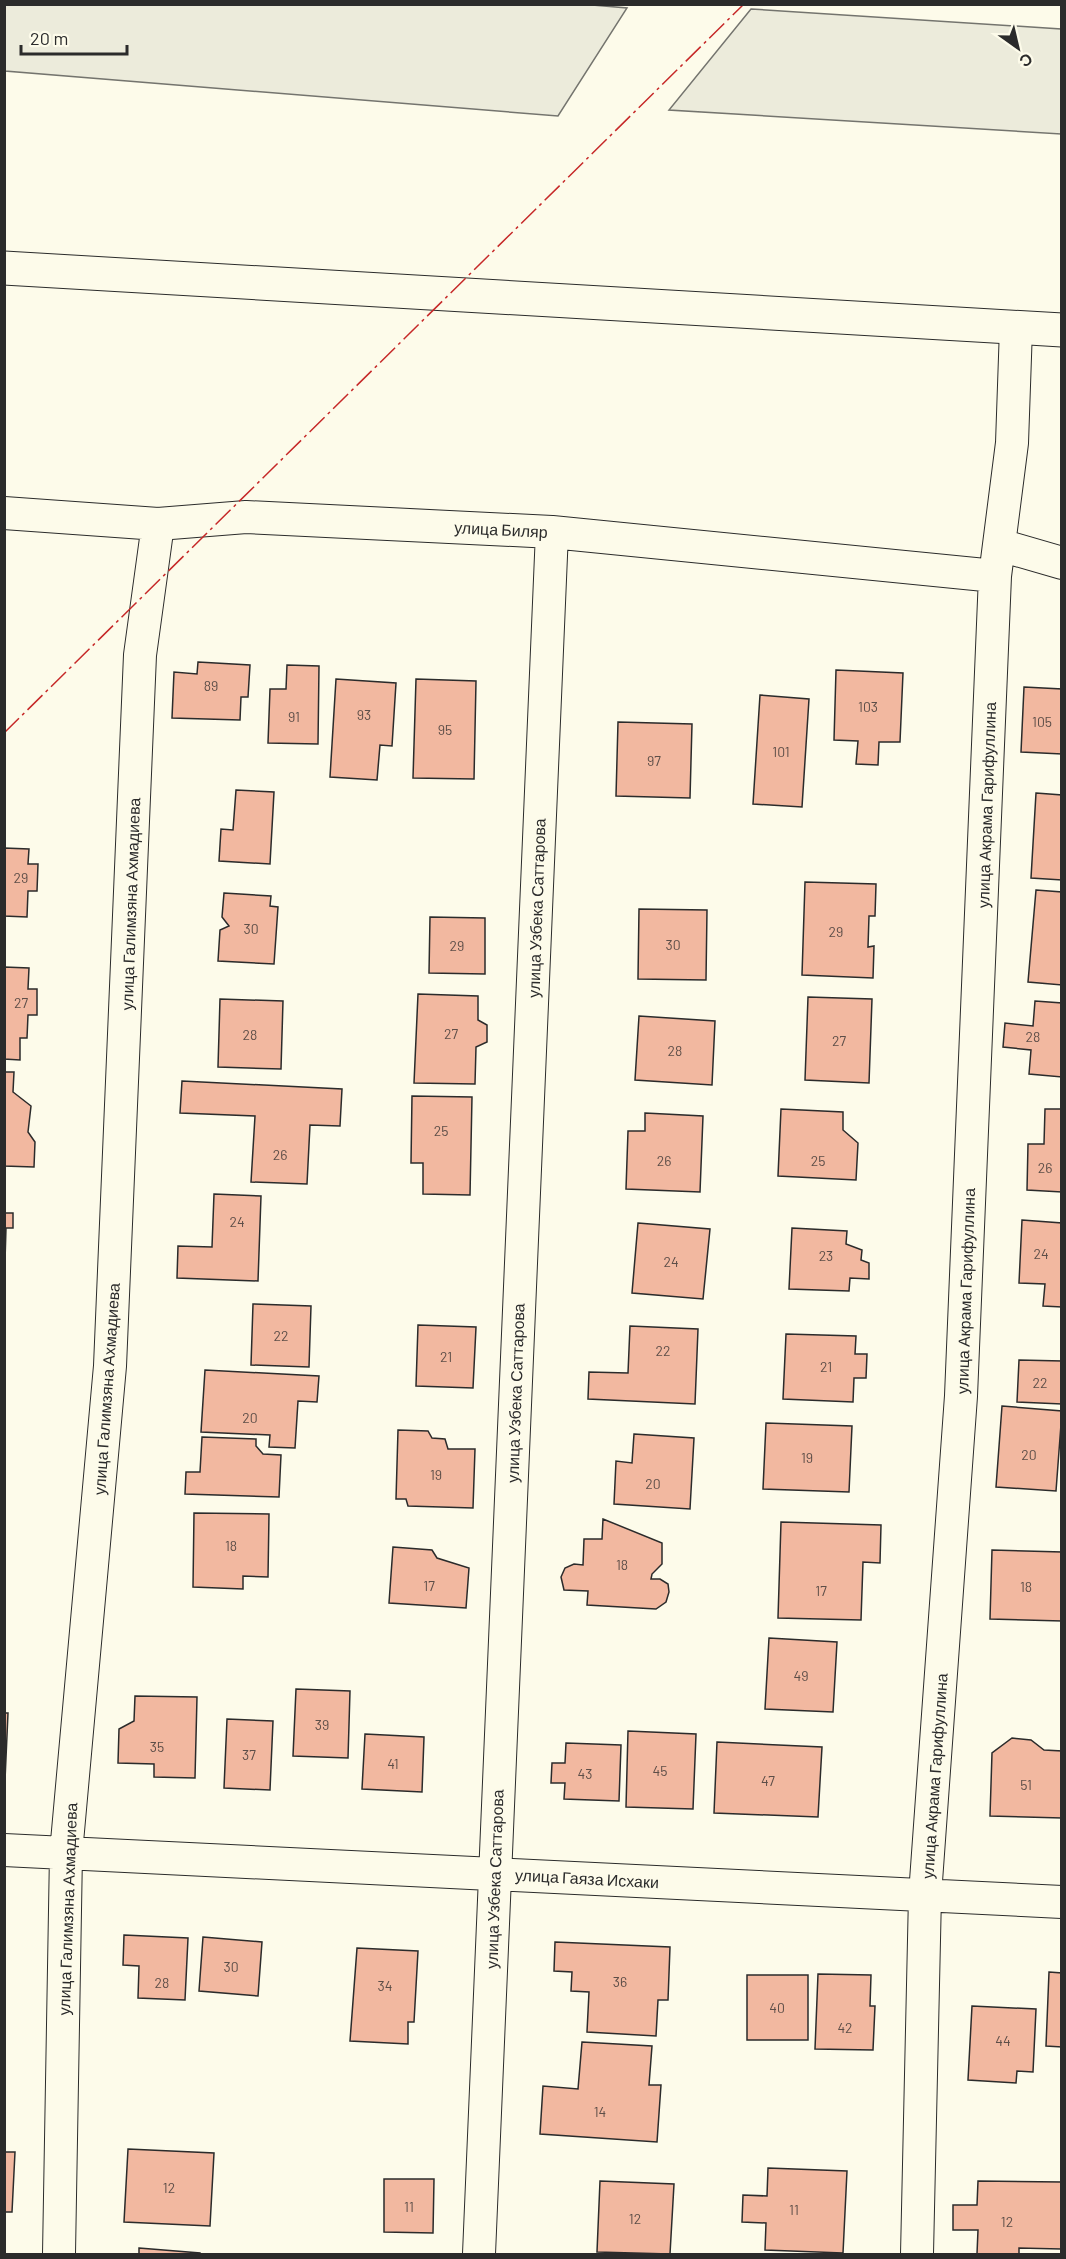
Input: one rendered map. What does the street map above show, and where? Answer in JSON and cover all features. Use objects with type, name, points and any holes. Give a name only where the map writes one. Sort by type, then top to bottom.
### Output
[{"type":"main road","points":[[4,268],[1062,330]]},
{"type":"street","name":"улица Акрама Гарифуллина","points":[[916,2254],[925,1895],[961,1396],[995,576],[1012,443],[1016,328]]},
{"type":"street","name":"улица Биляр","points":[[4,513],[158,524],[246,517],[552,532],[995,576]]},
{"type":"street","name":"улица Галимзяна Ахмадиева","points":[[59,2254],[66,1853],[110,1366],[140,656],[158,524]]},
{"type":"street","name":"улица Узбека Саттарова","points":[[479,2254],[552,532]]},
{"type":"street","points":[[1000,545],[1062,563]]},
{"type":"street","name":"улица Гаяза Исхаки","points":[[4,1850],[1062,1902]]},
{"type":"shaded area","points":[[5,5],[592,5],[627,8],[558,116],[5,71]]},
{"type":"shaded area","points":[[751,9],[1061,29],[1061,134],[669,110]]},
{"type":"building","points":[[198,662],[250,665],[248,697],[241,697],[240,720],[172,718],[174,672],[197,674]]},
{"type":"building","points":[[287,665],[319,666],[318,744],[268,743],[270,689],[286,689]]},
{"type":"building","points":[[836,670],[903,673],[900,742],[879,742],[878,765],[856,764],[858,741],[834,740]]},
{"type":"building","points":[[336,679],[396,683],[392,746],[380,745],[377,780],[330,777]]},
{"type":"building","points":[[416,679],[476,681],[474,779],[413,778]]},
{"type":"building","points":[[1024,687],[1062,689],[1062,754],[1021,752]]},
{"type":"building","points":[[760,695],[809,699],[802,807],[753,804]]},
{"type":"building","points":[[618,722],[692,724],[690,798],[616,796]]},
{"type":"building","points":[[236,790],[274,792],[270,864],[219,861],[221,829],[233,830]]},
{"type":"building","points":[[1036,793],[1062,795],[1062,880],[1031,878]]},
{"type":"building","points":[[4,848],[29,849],[28,864],[38,864],[37,891],[28,891],[27,917],[4,916]]},
{"type":"building","points":[[805,882],[876,884],[875,916],[869,916],[868,947],[874,946],[873,978],[802,975]]},
{"type":"building","points":[[1036,890],[1062,892],[1062,985],[1028,982]]},
{"type":"building","points":[[224,893],[271,896],[270,906],[278,907],[274,964],[218,961],[220,930],[229,926],[222,917]]},
{"type":"building","points":[[639,909],[707,910],[706,980],[638,979]]},
{"type":"building","points":[[430,917],[485,918],[485,974],[429,973]]},
{"type":"building","points":[[4,967],[29,968],[28,989],[37,989],[37,1015],[28,1015],[27,1038],[20,1038],[20,1060],[4,1059]]},
{"type":"building","points":[[418,994],[478,996],[478,1020],[487,1025],[487,1042],[476,1047],[475,1084],[414,1083]]},
{"type":"building","points":[[808,997],[872,999],[869,1083],[805,1080]]},
{"type":"building","points":[[220,999],[283,1001],[281,1069],[218,1067]]},
{"type":"building","points":[[1035,1001],[1062,1003],[1062,1077],[1029,1074],[1031,1050],[1003,1047],[1005,1023],[1033,1026]]},
{"type":"building","points":[[639,1016],[715,1021],[712,1085],[635,1080]]},
{"type":"building","points":[[4,1072],[14,1072],[13,1092],[31,1106],[28,1132],[35,1142],[34,1167],[4,1166]]},
{"type":"building","points":[[182,1081],[342,1089],[340,1126],[310,1125],[307,1184],[251,1182],[255,1116],[180,1113]]},
{"type":"building","points":[[412,1096],[472,1097],[470,1195],[423,1194],[423,1163],[411,1163]]},
{"type":"building","points":[[781,1109],[843,1112],[843,1130],[858,1143],[856,1180],[778,1176]]},
{"type":"building","points":[[1045,1109],[1062,1109],[1062,1192],[1027,1190],[1028,1144],[1044,1144]]},
{"type":"building","points":[[645,1113],[703,1116],[700,1192],[626,1189],[628,1131],[645,1131]]},
{"type":"building","points":[[214,1194],[261,1196],[258,1281],[177,1278],[178,1246],[212,1247]]},
{"type":"building","points":[[4,1213],[13,1213],[13,1228],[6,1228],[5,1261]]},
{"type":"building","points":[[1022,1220],[1062,1223],[1062,1307],[1043,1306],[1045,1284],[1019,1283]]},
{"type":"building","points":[[638,1223],[710,1229],[703,1299],[632,1293]]},
{"type":"building","points":[[792,1228],[847,1231],[846,1244],[862,1250],[861,1260],[869,1263],[869,1279],[850,1278],[849,1291],[789,1289]]},
{"type":"building","points":[[253,1304],[311,1306],[309,1367],[251,1365]]},
{"type":"building","points":[[418,1325],[476,1327],[473,1388],[416,1386]]},
{"type":"building","points":[[630,1326],[698,1329],[695,1404],[588,1399],[589,1372],[628,1373]]},
{"type":"building","points":[[786,1334],[856,1336],[855,1354],[867,1354],[866,1378],[854,1378],[853,1402],[783,1399]]},
{"type":"building","points":[[1019,1360],[1062,1361],[1062,1404],[1017,1402]]},
{"type":"building","points":[[205,1370],[319,1376],[317,1402],[298,1401],[295,1448],[269,1447],[270,1435],[201,1432]]},
{"type":"building","points":[[1002,1406],[1062,1411],[1056,1491],[996,1487]]},
{"type":"building","points":[[766,1423],[852,1426],[849,1492],[763,1489]]},
{"type":"building","points":[[398,1430],[428,1431],[432,1438],[445,1439],[448,1449],[475,1449],[473,1508],[408,1506],[406,1499],[396,1499]]},
{"type":"building","points":[[634,1434],[694,1438],[690,1509],[614,1504],[616,1461],[632,1463]]},
{"type":"building","points":[[202,1437],[256,1439],[256,1446],[263,1454],[281,1455],[279,1497],[185,1494],[186,1472],[200,1472]]},
{"type":"building","points":[[194,1513],[269,1514],[268,1577],[243,1576],[243,1589],[193,1587]]},
{"type":"building","points":[[603,1519],[662,1543],[662,1564],[652,1574],[651,1579],[660,1579],[668,1584],[669,1592],[666,1602],[656,1609],[587,1605],[588,1591],[564,1590],[561,1577],[565,1568],[574,1564],[583,1565],[584,1539],[602,1539]]},
{"type":"building","points":[[781,1522],[881,1525],[880,1563],[863,1562],[861,1620],[778,1618]]},
{"type":"building","points":[[393,1547],[432,1550],[437,1558],[469,1568],[466,1608],[389,1603]]},
{"type":"building","points":[[992,1550],[1062,1552],[1062,1621],[990,1619]]},
{"type":"building","points":[[769,1638],[837,1642],[833,1712],[765,1709]]},
{"type":"building","points":[[296,1689],[350,1691],[348,1758],[293,1756]]},
{"type":"building","points":[[135,1696],[197,1697],[195,1778],[154,1777],[154,1764],[118,1763],[119,1729],[134,1721]]},
{"type":"building","points":[[4,1713],[8,1713],[5,1780],[4,1780]]},
{"type":"building","points":[[227,1719],[273,1721],[270,1790],[224,1788]]},
{"type":"building","points":[[628,1731],[696,1734],[693,1809],[626,1807]]},
{"type":"building","points":[[365,1734],[424,1737],[422,1792],[362,1789]]},
{"type":"building","points":[[1012,1738],[1031,1740],[1044,1750],[1062,1751],[1062,1818],[990,1816],[992,1753]]},
{"type":"building","points":[[717,1742],[822,1747],[818,1817],[714,1813]]},
{"type":"building","points":[[566,1743],[621,1745],[619,1801],[564,1799],[565,1783],[551,1783],[552,1763],[565,1763]]},
{"type":"building","points":[[124,1935],[188,1938],[185,2000],[138,1998],[139,1966],[123,1965]]},
{"type":"building","points":[[203,1937],[262,1942],[258,1996],[199,1991]]},
{"type":"building","points":[[555,1942],[670,1947],[668,2000],[658,2000],[656,2036],[587,2032],[589,1992],[571,1991],[572,1972],[554,1971]]},
{"type":"building","points":[[357,1948],[418,1951],[414,2022],[408,2022],[408,2044],[350,2041]]},
{"type":"building","points":[[1049,1972],[1062,1973],[1062,2047],[1046,2046]]},
{"type":"building","points":[[818,1974],[871,1975],[870,2006],[875,2006],[873,2050],[815,2049]]},
{"type":"building","points":[[747,1975],[808,1975],[808,2040],[747,2040]]},
{"type":"building","points":[[972,2006],[1036,2009],[1033,2072],[1017,2071],[1016,2083],[968,2080]]},
{"type":"building","points":[[582,2042],[652,2046],[649,2085],[661,2085],[657,2142],[540,2134],[543,2086],[578,2089]]},
{"type":"building","points":[[128,2149],[214,2153],[210,2226],[124,2222]]},
{"type":"building","points":[[4,2152],[15,2152],[12,2212],[4,2212]]},
{"type":"building","points":[[768,2168],[847,2171],[843,2253],[765,2250],[766,2223],[742,2222],[743,2195],[767,2196]]},
{"type":"building","points":[[384,2179],[434,2179],[433,2233],[384,2232]]},
{"type":"building","points":[[600,2181],[674,2184],[670,2254],[597,2252]]},
{"type":"building","points":[[978,2181],[1062,2182],[1061,2249],[1019,2248],[1019,2254],[977,2254],[978,2230],[953,2230],[953,2205],[977,2205]]},
{"type":"building","points":[[139,2248],[200,2253],[200,2254],[139,2254]]},
{"type":"power","points":[[4,733],[744,4]]}]
